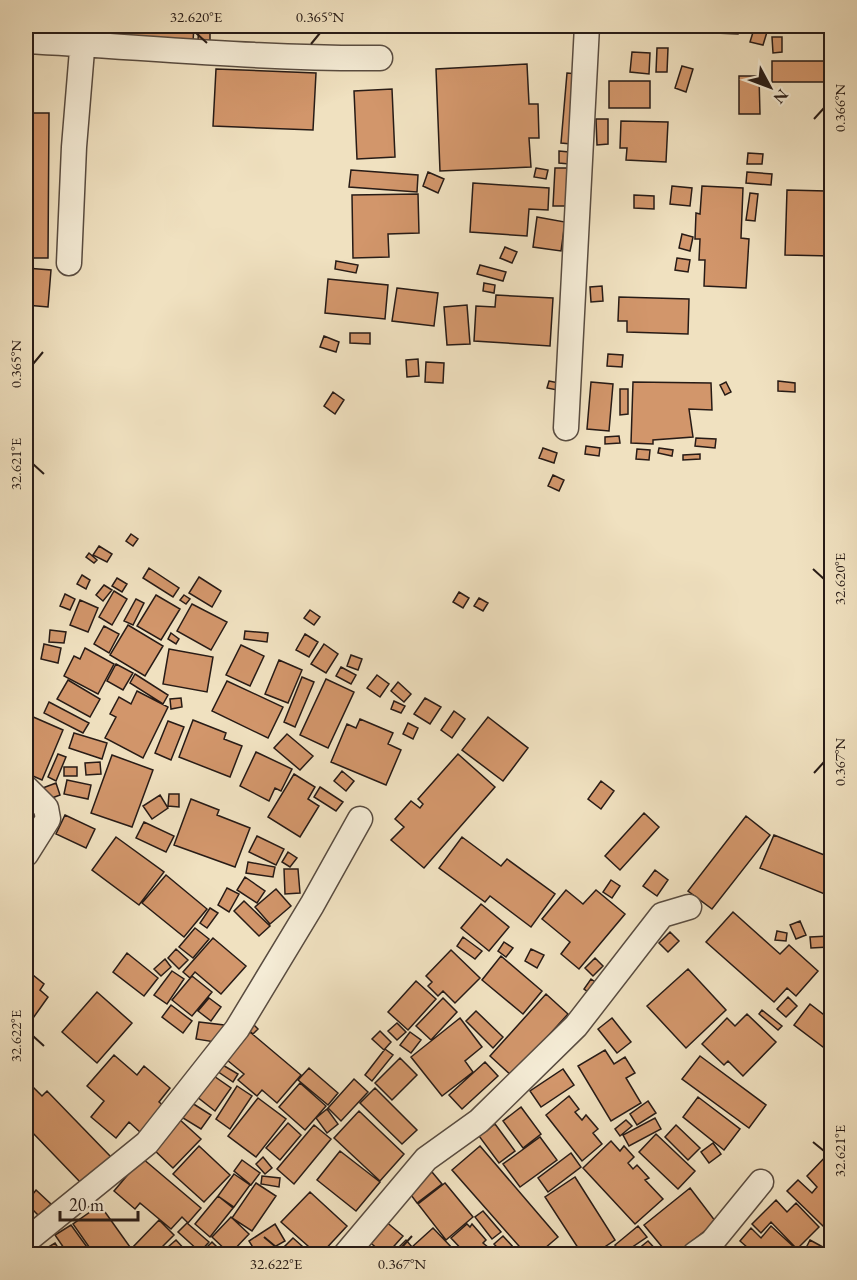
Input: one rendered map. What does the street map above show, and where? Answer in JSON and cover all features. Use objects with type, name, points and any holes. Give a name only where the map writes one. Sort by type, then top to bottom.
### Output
[{"type":"street","points":[[566,428],[587,26]]},
{"type":"street","points":[[69,263],[74,147],[84,35]]},
{"type":"street","points":[[26,41],[84,35],[294,58],[380,58]]},
{"type":"street","points":[[26,788],[46,808],[48,819],[26,854]]},
{"type":"street","points":[[26,1242],[147,1143],[237,1029],[312,905],[360,819]]},
{"type":"street","points":[[346,1254],[426,1159],[479,1121],[576,1026],[662,915],[689,907]]},
{"type":"street","points":[[694,1254],[712,1242],[761,1182]]},
{"type":"building","points":[[106,26],[194,26],[193,42],[105,37]]},
{"type":"building","points":[[199,26],[210,26],[210,41],[198,40]]},
{"type":"building","points":[[619,26],[739,26],[738,34],[619,29]]},
{"type":"building","points":[[754,29],[767,32],[763,45],[750,42]]},
{"type":"building","points":[[772,37],[782,37],[782,52],[773,53]]},
{"type":"building","points":[[657,48],[668,48],[667,72],[656,72]]},
{"type":"building","points":[[632,52],[650,53],[649,74],[630,72]]},
{"type":"building","points":[[772,61],[830,61],[830,82],[772,82]]},
{"type":"building","points":[[527,64],[529,104],[538,104],[539,138],[529,138],[531,167],[440,171],[436,69]]},
{"type":"building","points":[[682,66],[693,69],[686,92],[675,88]]},
{"type":"building","points":[[216,69],[316,73],[313,130],[213,126]]},
{"type":"building","points":[[567,73],[577,74],[571,144],[561,143]]},
{"type":"building","points":[[739,76],[759,76],[760,114],[739,114]]},
{"type":"building","points":[[609,81],[650,81],[650,108],[609,108]]},
{"type":"building","points":[[392,89],[395,157],[357,159],[354,91]]},
{"type":"building","points":[[26,113],[49,113],[48,258],[26,258]]},
{"type":"building","points":[[596,119],[608,119],[608,144],[597,145]]},
{"type":"building","points":[[621,121],[668,122],[666,162],[626,160],[627,148],[620,148]]},
{"type":"building","points":[[559,151],[569,152],[569,164],[559,163]]},
{"type":"building","points":[[748,153],[763,154],[762,164],[747,164]]},
{"type":"building","points":[[536,168],[548,170],[546,179],[534,177]]},
{"type":"building","points":[[555,168],[571,168],[570,206],[553,206]]},
{"type":"building","points":[[351,170],[418,175],[417,192],[349,187]]},
{"type":"building","points":[[428,172],[444,179],[438,193],[423,186]]},
{"type":"building","points":[[747,172],[772,174],[771,185],[746,183]]},
{"type":"building","points":[[473,183],[549,188],[548,210],[529,209],[527,236],[470,232]]},
{"type":"building","points":[[672,186],[692,188],[690,206],[670,204]]},
{"type":"building","points":[[702,186],[743,188],[741,238],[749,239],[746,288],[704,286],[705,260],[699,260],[700,239],[695,239],[696,213],[700,214]]},
{"type":"building","points":[[787,190],[826,191],[825,217],[832,217],[832,256],[785,255]]},
{"type":"building","points":[[750,193],[758,194],[755,221],[746,220]]},
{"type":"building","points":[[418,194],[419,233],[388,234],[389,257],[353,258],[352,195]]},
{"type":"building","points":[[634,195],[654,196],[654,209],[634,208]]},
{"type":"building","points":[[537,217],[565,222],[561,251],[533,247]]},
{"type":"building","points":[[682,234],[693,237],[690,251],[679,248]]},
{"type":"building","points":[[505,247],[517,252],[512,263],[500,258]]},
{"type":"building","points":[[677,258],[690,260],[688,272],[675,270]]},
{"type":"building","points":[[336,261],[358,265],[356,273],[335,269]]},
{"type":"building","points":[[480,265],[506,272],[503,281],[477,274]]},
{"type":"building","points":[[26,268],[51,270],[48,307],[26,305]]},
{"type":"building","points":[[328,279],[388,285],[385,319],[325,313]]},
{"type":"building","points":[[484,283],[495,285],[494,293],[483,291]]},
{"type":"building","points":[[602,286],[603,301],[591,302],[590,287]]},
{"type":"building","points":[[397,288],[438,293],[434,326],[392,321]]},
{"type":"building","points":[[496,295],[553,298],[550,346],[474,341],[476,306],[495,307]]},
{"type":"building","points":[[619,297],[689,299],[688,334],[627,332],[627,321],[618,321]]},
{"type":"building","points":[[467,305],[470,344],[447,345],[444,307]]},
{"type":"building","points":[[350,333],[370,333],[370,344],[350,343]]},
{"type":"building","points":[[324,336],[339,342],[336,352],[320,347]]},
{"type":"building","points":[[608,354],[623,355],[622,367],[607,366]]},
{"type":"building","points":[[418,359],[419,376],[407,377],[406,360]]},
{"type":"building","points":[[426,362],[444,363],[443,383],[425,382]]},
{"type":"building","points":[[549,381],[559,383],[557,390],[547,388]]},
{"type":"building","points":[[778,381],[795,383],[795,392],[778,391]]},
{"type":"building","points":[[591,382],[613,384],[609,431],[587,429]]},
{"type":"building","points":[[633,382],[711,383],[712,410],[689,409],[693,437],[653,440],[653,444],[631,443]]},
{"type":"building","points":[[726,382],[731,392],[725,395],[720,385]]},
{"type":"building","points":[[620,389],[628,389],[628,414],[620,415]]},
{"type":"building","points":[[828,391],[832,391],[832,430],[827,430]]},
{"type":"building","points":[[333,392],[344,400],[335,414],[324,406]]},
{"type":"building","points":[[619,436],[620,443],[605,444],[605,437]]},
{"type":"building","points":[[696,438],[716,439],[715,448],[695,446]]},
{"type":"building","points":[[586,446],[600,448],[599,456],[585,454]]},
{"type":"building","points":[[543,448],[557,453],[554,463],[539,458]]},
{"type":"building","points":[[659,448],[673,450],[672,456],[658,453]]},
{"type":"building","points":[[637,449],[650,450],[649,460],[636,459]]},
{"type":"building","points":[[700,454],[700,459],[683,460],[683,455]]},
{"type":"building","points":[[553,475],[564,480],[559,491],[548,486]]},
{"type":"building","points":[[131,534],[138,539],[133,546],[126,541]]},
{"type":"building","points":[[99,546],[112,554],[107,562],[93,555]]},
{"type":"building","points":[[89,553],[97,560],[94,563],[86,557]]},
{"type":"building","points":[[149,568],[179,588],[173,597],[143,578]]},
{"type":"building","points":[[82,575],[90,580],[86,589],[77,584]]},
{"type":"building","points":[[199,577],[221,591],[212,607],[189,593]]},
{"type":"building","points":[[117,578],[127,584],[122,592],[112,586]]},
{"type":"building","points":[[104,585],[112,590],[103,601],[96,595]]},
{"type":"building","points":[[114,591],[127,599],[112,625],[99,617]]},
{"type":"building","points":[[459,592],[469,598],[463,608],[453,602]]},
{"type":"building","points":[[65,594],[75,599],[70,610],[60,606]]},
{"type":"building","points":[[156,595],[180,609],[161,640],[137,626]]},
{"type":"building","points":[[184,595],[190,599],[186,604],[180,600]]},
{"type":"building","points":[[479,598],[488,603],[483,611],[474,606]]},
{"type":"building","points":[[136,599],[144,603],[133,625],[124,621]]},
{"type":"building","points":[[80,600],[98,608],[88,632],[70,625]]},
{"type":"building","points":[[192,604],[227,622],[211,650],[177,631]]},
{"type":"building","points":[[310,610],[320,617],[314,625],[304,618]]},
{"type":"building","points":[[128,625],[163,646],[145,676],[110,655]]},
{"type":"building","points":[[104,626],[119,634],[109,653],[94,644]]},
{"type":"building","points":[[50,630],[66,632],[64,643],[49,642]]},
{"type":"building","points":[[245,631],[268,633],[267,642],[244,639]]},
{"type":"building","points":[[171,633],[179,639],[176,644],[168,639]]},
{"type":"building","points":[[305,634],[318,642],[309,657],[296,650]]},
{"type":"building","points":[[44,644],[61,648],[58,663],[41,659]]},
{"type":"building","points":[[324,644],[338,654],[326,673],[311,664]]},
{"type":"building","points":[[241,645],[264,656],[250,686],[226,675]]},
{"type":"building","points":[[85,648],[114,664],[98,694],[64,676],[74,656],[80,659]]},
{"type":"building","points":[[169,649],[213,657],[207,692],[163,684]]},
{"type":"building","points":[[351,655],[362,659],[358,670],[347,666]]},
{"type":"building","points":[[279,660],[302,670],[288,703],[265,694]]},
{"type":"building","points":[[116,664],[133,673],[123,690],[107,681]]},
{"type":"building","points":[[341,667],[356,675],[351,684],[336,676]]},
{"type":"building","points":[[135,674],[168,695],[163,704],[130,683]]},
{"type":"building","points":[[377,675],[389,684],[380,697],[367,688]]},
{"type":"building","points":[[302,677],[314,682],[295,727],[284,722]]},
{"type":"building","points":[[326,679],[354,692],[328,748],[300,735]]},
{"type":"building","points":[[68,680],[100,699],[90,717],[57,699]]},
{"type":"building","points":[[227,681],[283,707],[268,738],[212,711]]},
{"type":"building","points":[[398,682],[411,694],[404,702],[391,691]]},
{"type":"building","points":[[137,691],[168,707],[143,758],[105,738],[116,717],[110,714],[119,697],[131,704]]},
{"type":"building","points":[[181,698],[182,707],[171,709],[170,699]]},
{"type":"building","points":[[425,698],[441,707],[430,724],[414,714]]},
{"type":"building","points":[[394,701],[405,706],[401,713],[391,709]]},
{"type":"building","points":[[49,702],[89,723],[83,733],[44,713]]},
{"type":"building","points":[[454,711],[465,719],[452,738],[441,730]]},
{"type":"building","points":[[31,716],[63,730],[42,780],[26,773],[26,730]]},
{"type":"building","points":[[488,717],[528,748],[503,781],[462,750]]},
{"type":"building","points":[[360,719],[393,733],[388,744],[401,750],[386,785],[331,762],[347,724],[356,728]]},
{"type":"building","points":[[193,720],[226,733],[224,739],[242,746],[230,777],[179,757]]},
{"type":"building","points":[[168,721],[184,727],[171,760],[155,753]]},
{"type":"building","points":[[408,723],[418,728],[413,739],[403,734]]},
{"type":"building","points":[[74,733],[107,743],[102,759],[69,748]]},
{"type":"building","points":[[287,734],[313,756],[300,770],[274,748]]},
{"type":"building","points":[[256,752],[292,769],[281,791],[275,788],[269,801],[240,786]]},
{"type":"building","points":[[58,754],[66,757],[56,781],[48,777]]},
{"type":"building","points":[[458,754],[495,787],[424,868],[391,840],[404,827],[395,819],[411,801],[420,808],[423,804],[418,799]]},
{"type":"building","points":[[112,755],[153,770],[132,827],[91,813]]},
{"type":"building","points":[[100,762],[101,774],[86,775],[85,763]]},
{"type":"building","points":[[64,767],[77,767],[77,776],[64,776]]},
{"type":"building","points":[[342,771],[354,781],[346,791],[334,781]]},
{"type":"building","points":[[294,774],[315,787],[308,799],[319,806],[300,837],[268,817]]},
{"type":"building","points":[[67,780],[91,785],[88,799],[64,794]]},
{"type":"building","points":[[601,781],[614,791],[601,809],[588,799]]},
{"type":"building","points":[[56,783],[60,795],[44,801],[40,789]]},
{"type":"building","points":[[320,787],[343,802],[336,811],[314,797]]},
{"type":"building","points":[[169,794],[179,794],[179,807],[168,806]]},
{"type":"building","points":[[160,795],[168,808],[152,819],[143,806]]},
{"type":"building","points":[[191,799],[219,810],[217,815],[250,828],[235,867],[174,845]]},
{"type":"building","points":[[644,813],[659,827],[620,870],[605,856]]},
{"type":"building","points":[[65,815],[95,829],[86,848],[56,834]]},
{"type":"building","points":[[746,816],[770,835],[712,909],[688,891]]},
{"type":"building","points":[[144,822],[174,836],[166,852],[136,838]]},
{"type":"building","points":[[774,835],[832,858],[832,897],[760,868]]},
{"type":"building","points":[[257,836],[284,849],[276,865],[249,852]]},
{"type":"building","points":[[116,837],[164,872],[139,905],[92,870]]},
{"type":"building","points":[[462,837],[501,866],[507,859],[555,894],[531,927],[490,896],[485,902],[439,868]]},
{"type":"building","points":[[288,852],[297,858],[290,867],[282,862]]},
{"type":"building","points":[[248,862],[275,867],[273,877],[246,873]]},
{"type":"building","points":[[284,869],[298,869],[300,893],[285,894]]},
{"type":"building","points":[[655,870],[668,880],[657,896],[643,886]]},
{"type":"building","points":[[166,875],[207,909],[184,937],[142,903]]},
{"type":"building","points":[[245,877],[265,891],[257,903],[237,890]]},
{"type":"building","points":[[611,880],[620,886],[612,898],[603,892]]},
{"type":"building","points":[[227,888],[239,894],[229,912],[218,905]]},
{"type":"building","points":[[276,889],[291,906],[270,924],[255,907]]},
{"type":"building","points":[[566,890],[583,904],[596,890],[625,914],[579,969],[561,954],[570,942],[542,919]]},
{"type":"building","points":[[244,901],[270,926],[259,936],[234,911]]},
{"type":"building","points":[[481,904],[509,927],[489,951],[461,928]]},
{"type":"building","points":[[210,908],[218,913],[207,928],[200,923]]},
{"type":"building","points":[[733,912],[780,954],[789,945],[818,971],[796,996],[787,988],[774,1002],[706,942]]},
{"type":"building","points":[[800,921],[806,935],[796,939],[790,925]]},
{"type":"building","points":[[195,928],[209,939],[193,958],[179,947]]},
{"type":"building","points":[[777,931],[787,933],[786,941],[775,940]]},
{"type":"building","points":[[670,932],[679,941],[668,952],[659,943]]},
{"type":"building","points":[[829,936],[829,947],[811,948],[810,937]]},
{"type":"building","points":[[463,937],[482,951],[475,959],[457,946]]},
{"type":"building","points":[[213,938],[246,966],[221,994],[195,972],[190,978],[183,972]]},
{"type":"building","points":[[504,942],[513,948],[506,957],[498,951]]},
{"type":"building","points":[[176,949],[188,960],[179,969],[168,958]]},
{"type":"building","points":[[531,949],[544,955],[537,968],[525,961]]},
{"type":"building","points":[[451,950],[480,978],[455,1003],[443,991],[438,996],[428,986],[432,982],[426,976]]},
{"type":"building","points":[[127,953],[158,978],[144,996],[113,972]]},
{"type":"building","points":[[501,956],[542,991],[523,1014],[482,980]]},
{"type":"building","points":[[595,958],[603,966],[593,976],[585,968]]},
{"type":"building","points":[[165,959],[171,967],[161,976],[154,969]]},
{"type":"building","points":[[688,969],[726,1010],[686,1048],[647,1006]]},
{"type":"building","points":[[28,971],[44,984],[40,990],[48,997],[26,1028],[26,974]]},
{"type":"building","points":[[172,971],[184,979],[167,1004],[154,995]]},
{"type":"building","points":[[192,976],[212,992],[192,1016],[172,1000]]},
{"type":"building","points":[[591,979],[598,984],[591,994],[584,989]]},
{"type":"building","points":[[416,981],[436,999],[408,1030],[388,1012]]},
{"type":"building","points":[[832,985],[832,1001],[824,993]]},
{"type":"building","points":[[97,992],[132,1023],[97,1063],[62,1032]]},
{"type":"building","points":[[546,994],[568,1014],[512,1076],[490,1056]]},
{"type":"building","points":[[788,997],[797,1006],[786,1017],[777,1009]]},
{"type":"building","points":[[209,998],[221,1007],[211,1021],[198,1011]]},
{"type":"building","points":[[443,998],[457,1012],[431,1040],[416,1026]]},
{"type":"building","points":[[810,1004],[832,1021],[832,1043],[827,1050],[794,1025]]},
{"type":"building","points":[[171,1005],[192,1021],[183,1033],[162,1017]]},
{"type":"building","points":[[762,1010],[782,1026],[778,1030],[759,1014]]},
{"type":"building","points":[[476,1011],[503,1037],[493,1048],[466,1021]]},
{"type":"building","points":[[747,1014],[776,1042],[743,1076],[728,1061],[724,1065],[702,1044],[727,1018],[735,1026]]},
{"type":"building","points":[[460,1018],[482,1047],[465,1061],[473,1072],[442,1096],[411,1057]]},
{"type":"building","points":[[612,1018],[631,1042],[617,1053],[598,1029]]},
{"type":"building","points":[[248,1019],[258,1029],[253,1034],[243,1025]]},
{"type":"building","points":[[199,1022],[224,1025],[221,1043],[196,1039]]},
{"type":"building","points":[[397,1023],[406,1032],[397,1040],[388,1031]]},
{"type":"building","points":[[380,1031],[391,1042],[384,1050],[372,1039]]},
{"type":"building","points":[[250,1032],[301,1075],[277,1103],[262,1090],[257,1096],[238,1080],[244,1074],[227,1060]]},
{"type":"building","points":[[410,1032],[421,1040],[411,1053],[400,1045]]},
{"type":"building","points":[[385,1049],[393,1055],[372,1081],[365,1075]]},
{"type":"building","points":[[605,1050],[614,1064],[625,1057],[635,1073],[626,1078],[641,1103],[611,1121],[578,1066]]},
{"type":"building","points":[[114,1055],[137,1075],[144,1066],[170,1088],[159,1102],[164,1106],[141,1133],[129,1122],[116,1138],[91,1117],[104,1101],[87,1086]]},
{"type":"building","points":[[700,1056],[766,1105],[749,1128],[682,1079]]},
{"type":"building","points":[[400,1058],[417,1075],[392,1100],[375,1083]]},
{"type":"building","points":[[485,1062],[498,1076],[462,1109],[449,1095]]},
{"type":"building","points":[[221,1064],[238,1074],[233,1082],[217,1071]]},
{"type":"building","points":[[309,1068],[338,1093],[328,1105],[298,1080]]},
{"type":"building","points":[[563,1069],[574,1085],[541,1107],[530,1091]]},
{"type":"building","points":[[211,1074],[231,1088],[215,1111],[196,1096]]},
{"type":"building","points":[[354,1079],[368,1092],[341,1121],[328,1108]]},
{"type":"building","points":[[300,1083],[326,1106],[305,1130],[279,1107]]},
{"type":"building","points":[[30,1084],[42,1096],[47,1091],[111,1157],[82,1184],[31,1131],[26,1136],[26,1088]]},
{"type":"building","points":[[237,1086],[252,1096],[230,1129],[216,1119]]},
{"type":"building","points":[[375,1088],[417,1130],[402,1144],[360,1103]]},
{"type":"building","points":[[569,1096],[579,1109],[575,1112],[582,1120],[586,1115],[598,1129],[593,1133],[602,1144],[582,1161],[546,1115]]},
{"type":"building","points":[[698,1097],[740,1129],[724,1150],[683,1117]]},
{"type":"building","points":[[258,1098],[286,1119],[256,1157],[228,1136]]},
{"type":"building","points":[[648,1101],[656,1113],[637,1125],[630,1114]]},
{"type":"building","points":[[192,1103],[211,1115],[201,1129],[183,1118]]},
{"type":"building","points":[[521,1107],[541,1134],[523,1148],[503,1121]]},
{"type":"building","points":[[327,1109],[338,1124],[327,1133],[316,1118]]},
{"type":"building","points":[[359,1111],[404,1154],[380,1181],[334,1138]]},
{"type":"building","points":[[655,1118],[661,1129],[629,1146],[623,1135]]},
{"type":"building","points":[[179,1119],[201,1139],[173,1168],[152,1148]]},
{"type":"building","points":[[626,1120],[632,1126],[620,1136],[615,1129]]},
{"type":"building","points":[[288,1123],[301,1135],[280,1160],[266,1148]]},
{"type":"building","points":[[495,1124],[515,1151],[499,1163],[479,1136]]},
{"type":"building","points":[[314,1125],[331,1139],[294,1184],[277,1169]]},
{"type":"building","points":[[676,1125],[700,1148],[688,1160],[665,1137]]},
{"type":"building","points":[[656,1134],[695,1171],[678,1189],[639,1152]]},
{"type":"building","points":[[540,1137],[557,1160],[520,1187],[503,1164]]},
{"type":"building","points":[[611,1141],[620,1151],[624,1146],[634,1157],[628,1163],[633,1169],[637,1165],[649,1178],[645,1180],[663,1199],[635,1224],[583,1168]]},
{"type":"building","points":[[713,1143],[721,1154],[709,1163],[701,1152]]},
{"type":"building","points":[[199,1146],[230,1175],[204,1202],[173,1174]]},
{"type":"building","points":[[480,1146],[558,1237],[538,1254],[526,1254],[452,1170]]},
{"type":"building","points":[[340,1151],[380,1182],[356,1211],[317,1180]]},
{"type":"building","points":[[571,1153],[581,1167],[548,1192],[538,1178]]},
{"type":"building","points":[[829,1153],[832,1156],[832,1218],[823,1226],[787,1191],[798,1180],[812,1193],[817,1187],[807,1176]]},
{"type":"building","points":[[263,1157],[272,1168],[265,1174],[256,1164]]},
{"type":"building","points":[[142,1158],[201,1208],[188,1223],[182,1217],[171,1229],[140,1203],[135,1209],[114,1191]]},
{"type":"building","points":[[242,1160],[260,1173],[251,1185],[234,1171]]},
{"type":"building","points":[[432,1172],[442,1184],[417,1203],[408,1191]]},
{"type":"building","points":[[234,1174],[250,1185],[234,1207],[218,1196]]},
{"type":"building","points":[[262,1176],[280,1178],[279,1187],[261,1184]]},
{"type":"building","points":[[575,1177],[615,1240],[594,1254],[582,1254],[545,1197]]},
{"type":"building","points":[[256,1183],[276,1196],[252,1231],[232,1218]]},
{"type":"building","points":[[445,1183],[473,1217],[446,1240],[418,1204]]},
{"type":"building","points":[[690,1188],[716,1222],[676,1254],[668,1254],[644,1225]]},
{"type":"building","points":[[36,1190],[51,1204],[39,1216],[26,1203]]},
{"type":"building","points":[[310,1192],[347,1226],[321,1254],[317,1254],[281,1222]]},
{"type":"building","points":[[218,1196],[233,1208],[210,1237],[195,1224]]},
{"type":"building","points":[[776,1200],[787,1212],[796,1203],[819,1227],[797,1249],[771,1222],[761,1233],[752,1224]]},
{"type":"building","points":[[100,1205],[135,1254],[94,1254],[73,1224]]},
{"type":"building","points":[[483,1211],[501,1232],[492,1239],[475,1217]]},
{"type":"building","points":[[231,1217],[249,1234],[230,1254],[212,1237]]},
{"type":"building","points":[[159,1220],[174,1235],[155,1254],[139,1254],[132,1248]]},
{"type":"building","points":[[384,1220],[403,1236],[387,1254],[367,1240]]},
{"type":"building","points":[[187,1223],[209,1242],[200,1252],[178,1232]]},
{"type":"building","points":[[275,1224],[285,1241],[262,1254],[257,1254],[249,1241]]},
{"type":"building","points":[[467,1224],[470,1227],[472,1224],[486,1240],[483,1243],[489,1248],[482,1254],[466,1254],[451,1238]]},
{"type":"building","points":[[71,1225],[92,1254],[68,1254],[55,1235]]},
{"type":"building","points":[[638,1226],[647,1237],[622,1254],[615,1245]]},
{"type":"building","points":[[771,1226],[795,1248],[790,1254],[755,1254],[740,1241],[751,1228],[761,1238]]},
{"type":"building","points":[[433,1228],[454,1250],[449,1254],[392,1254],[406,1240],[412,1247]]},
{"type":"building","points":[[503,1236],[514,1248],[507,1254],[503,1254],[494,1244]]},
{"type":"building","points":[[293,1238],[311,1254],[290,1254],[283,1248]]},
{"type":"building","points":[[176,1240],[187,1252],[185,1254],[160,1254]]},
{"type":"building","points":[[810,1240],[832,1252],[832,1254],[803,1254]]},
{"type":"building","points":[[648,1241],[660,1254],[632,1254]]},
{"type":"building","points":[[212,1242],[222,1252],[220,1254],[201,1253]]},
{"type":"building","points":[[55,1243],[62,1254],[44,1254],[42,1251]]},
{"type":"building","points":[[193,1248],[200,1254],[187,1254]]},
{"type":"building","points":[[492,1248],[498,1254],[486,1254]]}]
